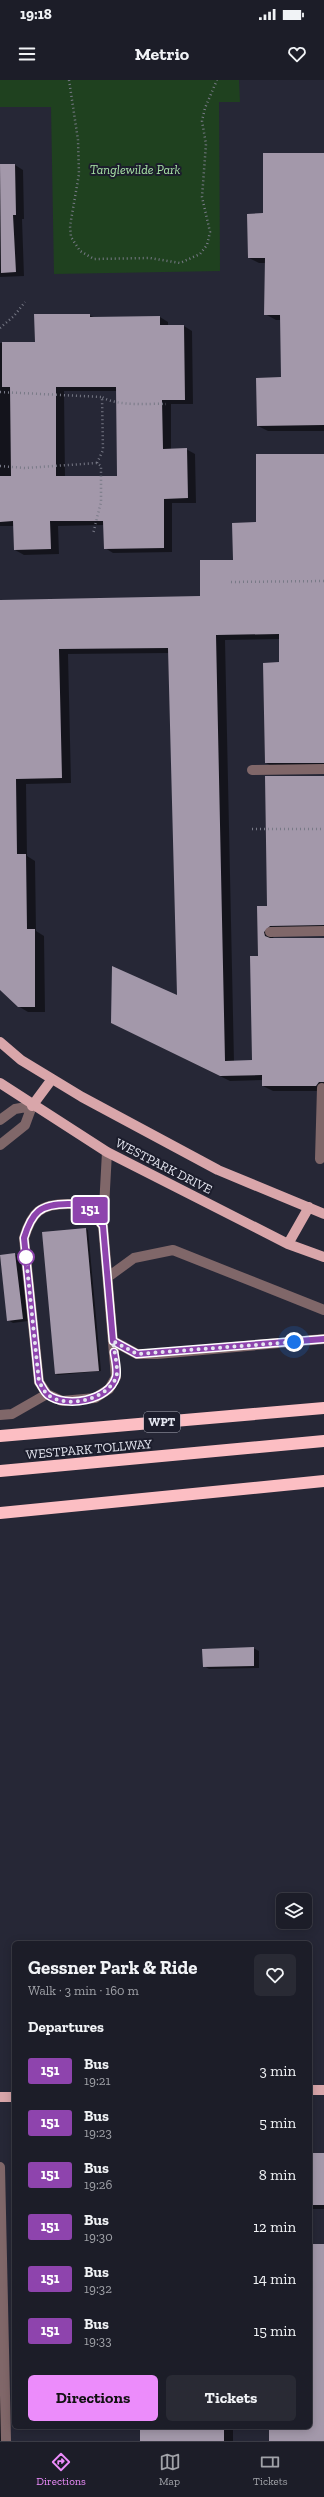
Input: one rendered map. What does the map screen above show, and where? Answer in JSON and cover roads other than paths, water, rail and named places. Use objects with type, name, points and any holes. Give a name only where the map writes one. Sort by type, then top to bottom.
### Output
[{"type":"highway","name":"WESTPARK TOLLWAY","points":[[0,1436],[324,1408]]},
{"type":"highway","name":"WESTPARK TOLLWAY","points":[[0,1471],[324,1441]]},
{"type":"highway","points":[[0,1513],[324,1481]]},
{"type":"main road","name":"WESTPARK DRIVE","points":[[0,1042],[21,1060],[52,1079],[218,1170],[324,1214]]},
{"type":"main road","points":[[32,1106],[52,1079]]},
{"type":"main road","name":"WESTPARK DRIVE","points":[[0,1083],[32,1106],[107,1152],[288,1244],[324,1257]]},
{"type":"main road","points":[[288,1244],[309,1207]]},
{"type":"main road","points":[[312,2090],[324,2090]]},
{"type":"main road","points":[[0,2097],[12,2097]]},
{"type":"lane","points":[[252,770],[324,769]]},
{"type":"lane","points":[[270,932],[324,931]]},
{"type":"lane","points":[[320,1159],[322,1088]]},
{"type":"lane","points":[[0,1120],[15,1109],[32,1106]]},
{"type":"lane","points":[[0,1145],[25,1125],[32,1106]]},
{"type":"lane","points":[[103,1226],[92,1212],[83,1204],[61,1204],[41,1208],[30,1219],[24,1238],[39,1382],[47,1394],[62,1401],[95,1398],[108,1389],[116,1377],[103,1226],[107,1152]]},
{"type":"lane","points":[[108,1278],[134,1258],[173,1250],[324,1310]]},
{"type":"lane","points":[[113,1341],[137,1354],[157,1354],[324,1339]]},
{"type":"lane","points":[[0,1415],[12,1414],[47,1394]]},
{"type":"lane","points":[[0,2167],[6,2441]]},
{"type":"park label","name":"Tanglewilde Park","points":[[135,169]]}]
